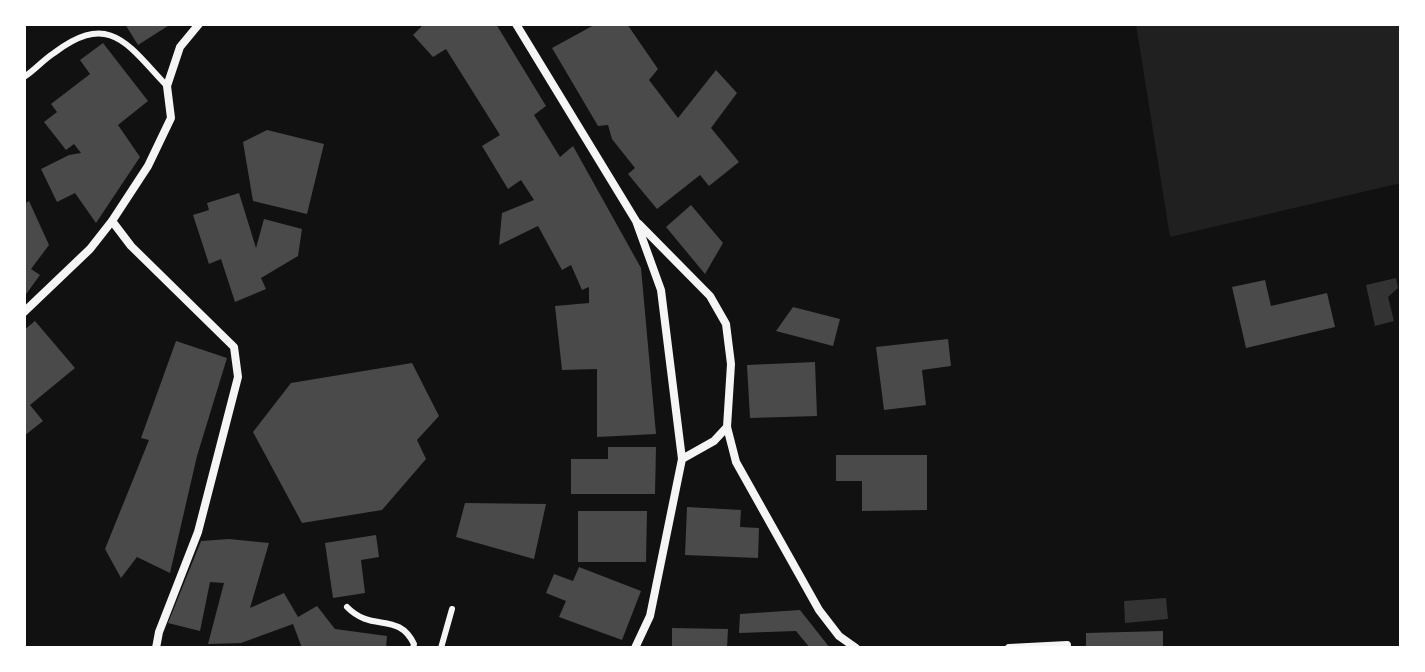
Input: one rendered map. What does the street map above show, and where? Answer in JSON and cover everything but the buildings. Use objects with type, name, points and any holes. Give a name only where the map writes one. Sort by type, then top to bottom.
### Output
[{"type":"street","points":[[24,312],[90,249],[148,166],[171,118],[167,86],[180,47],[199,24]]},
{"type":"street","points":[[516,24],[636,221],[661,290],[682,459],[650,616],[635,648]]},
{"type":"street","points":[[112,221],[131,246],[234,347],[238,377],[198,532],[159,632],[156,648]]},
{"type":"street","points":[[636,221],[710,296],[726,324],[731,364],[727,427],[736,462],[819,610],[839,636],[856,648]]},
{"type":"street","points":[[682,459],[714,441],[727,427]]},
{"type":"street","points":[[1009,648],[1067,645]]},
{"type":"lane","points":[[24,77],[79,36],[99,32],[113,35],[167,86]]},
{"type":"lane","points":[[347,607],[357,617],[372,623],[394,624],[407,630],[413,648]]},
{"type":"lane","points":[[441,648],[452,609]]},
{"type":"shaded area","points":[[1136,24],[1401,24],[1401,183],[1170,237]]},
{"type":"shaded area","points":[[1396,278],[1398,288],[1388,297],[1394,321],[1375,326],[1366,285]]},
{"type":"shaded area","points":[[1166,598],[1168,619],[1125,623],[1124,601]]}]
